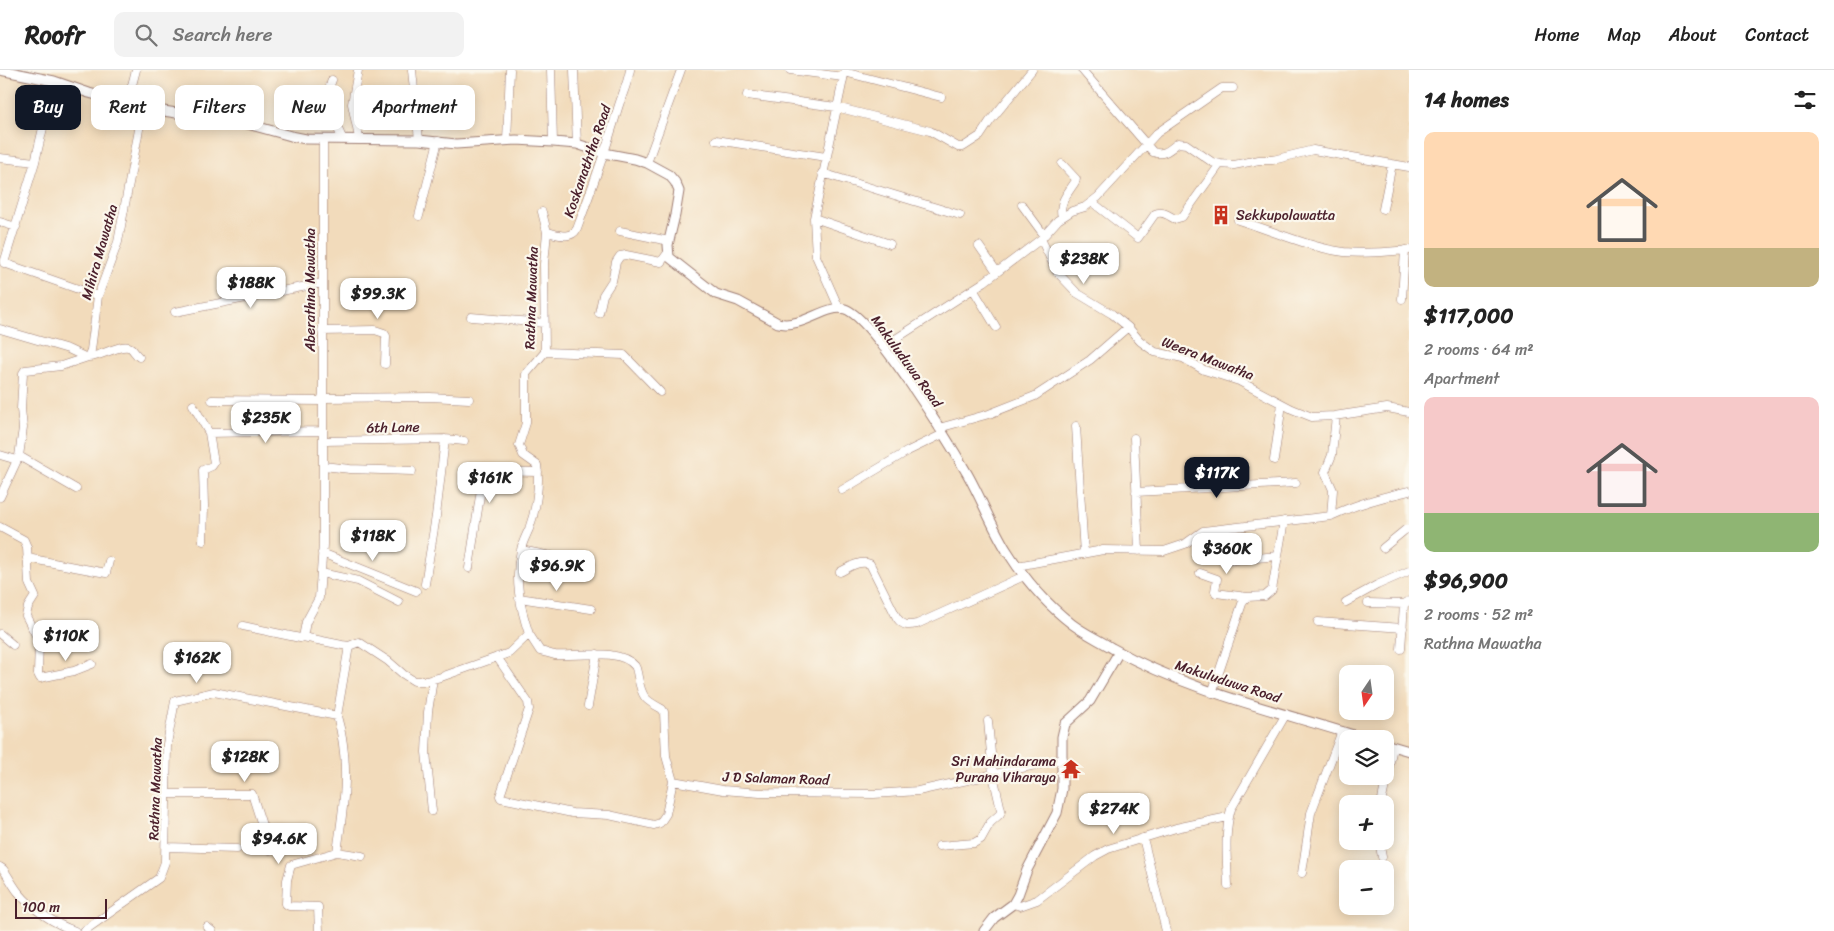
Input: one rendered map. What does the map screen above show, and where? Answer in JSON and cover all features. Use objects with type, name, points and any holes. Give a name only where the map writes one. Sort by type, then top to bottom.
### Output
[{"type":"street","points":[[0,70],[54,81],[91,93]]},
{"type":"street","points":[[132,85],[136,70]]},
{"type":"street","points":[[358,70],[352,104],[359,138]]},
{"type":"street","points":[[412,70],[418,140]]},
{"type":"street","points":[[507,141],[510,70]]},
{"type":"street","points":[[551,70],[553,142]]},
{"type":"street","points":[[574,70],[577,144]]},
{"type":"street","name":"Koskanaththa Road","points":[[547,232],[563,236],[574,233],[604,153],[630,70]]},
{"type":"street","points":[[647,163],[681,70]]},
{"type":"street","points":[[790,70],[844,73],[940,97]]},
{"type":"street","points":[[747,95],[836,107],[930,131],[958,147],[962,147],[980,136],[1032,70]]},
{"type":"street","points":[[1082,70],[1153,152],[1159,154],[1164,154],[1178,143],[1186,144],[1212,162],[1220,164],[1234,165],[1259,160],[1273,160],[1313,150],[1409,166]]},
{"type":"street","points":[[667,254],[670,260],[709,290],[722,297],[738,301],[778,323],[792,324],[839,308],[816,256],[814,218],[844,73]]},
{"type":"street","points":[[332,80],[327,100],[342,138]]},
{"type":"street","points":[[54,81],[35,162],[16,227],[2,262],[98,296]]},
{"type":"street","points":[[883,347],[997,272],[1043,237],[1062,217],[1072,211],[1086,207],[1157,133],[1222,88],[1233,88]]},
{"type":"street","points":[[165,111],[244,122],[291,136],[323,139],[418,140],[456,144],[507,141],[577,144],[604,153],[647,163],[668,175],[675,182],[679,191],[667,254],[661,262],[626,255],[620,256],[616,262],[612,281],[603,296],[599,313]]},
{"type":"street","name":"Mihira Mawatha","points":[[87,357],[91,350],[98,296],[118,242],[138,130]]},
{"type":"street","name":"Aberathna Mawatha","points":[[303,636],[306,622],[319,598],[322,573],[323,139]]},
{"type":"street","points":[[716,140],[826,157]]},
{"type":"street","points":[[419,216],[438,141]]},
{"type":"street","points":[[0,158],[35,162]]},
{"type":"street","points":[[1062,164],[1076,179],[1061,204],[1062,217]]},
{"type":"street","points":[[1092,202],[1138,238],[1158,212],[1162,212],[1175,219],[1182,217],[1220,164]]},
{"type":"street","points":[[1384,209],[1392,164]]},
{"type":"street","points":[[822,174],[960,215]]},
{"type":"street","name":"Weera Mawatha","points":[[1022,205],[1043,237],[1056,272],[1076,293],[1112,314],[1128,327],[1140,341],[1156,352],[1183,358],[1204,370],[1239,381],[1292,410],[1312,417],[1336,416],[1387,408],[1409,412]]},
{"type":"street","name":"Rathna Mawatha","points":[[538,472],[536,464],[523,455],[519,445],[526,423],[526,374],[545,352],[544,264],[547,232],[542,212]]},
{"type":"street","points":[[814,218],[890,244]]},
{"type":"street","points":[[1238,220],[1343,252],[1372,253],[1407,250],[1402,298]]},
{"type":"street","points":[[0,222],[16,227]]},
{"type":"street","points":[[620,231],[669,241]]},
{"type":"street","points":[[979,246],[997,272]]},
{"type":"street","points":[[175,312],[322,283]]},
{"type":"street","points":[[973,289],[996,328]]},
{"type":"street","name":"Makuluduwa Road","points":[[839,308],[850,311],[857,316],[883,347],[941,431],[1017,566],[1054,608],[1072,624],[1119,652],[1173,678],[1212,693],[1339,730]]},
{"type":"street","points":[[471,317],[544,323]]},
{"type":"street","points":[[842,490],[941,431],[1035,396],[1083,365],[1128,327]]},
{"type":"street","points":[[0,329],[68,349],[87,357]]},
{"type":"street","points":[[322,331],[375,330],[384,333],[386,336],[385,364]]},
{"type":"street","points":[[0,497],[18,458],[23,428],[21,409],[23,374],[25,370],[61,366],[87,357],[97,357],[123,346],[129,347],[139,357]]},
{"type":"street","points":[[545,352],[624,355],[660,392]]},
{"type":"street","points":[[212,400],[322,400],[430,397],[469,399]]},
{"type":"street","points":[[1274,460],[1282,404]]},
{"type":"street","points":[[193,406],[209,433],[214,463],[203,470],[203,541]]},
{"type":"street","points":[[1330,516],[1333,490],[1325,472],[1332,455],[1336,416]]},
{"type":"street","points":[[1076,426],[1084,554]]},
{"type":"street","points":[[209,433],[322,431]]},
{"type":"street","points":[[1134,438],[1139,551]]},
{"type":"street","points":[[425,584],[436,516],[445,439]]},
{"type":"street","name":"6th Lane","points":[[323,441],[445,439],[464,441]]},
{"type":"street","points":[[0,455],[18,458],[76,489]]},
{"type":"street","points":[[323,466],[412,471]]},
{"type":"street","points":[[469,568],[483,476],[488,471],[538,472],[535,511],[519,559],[518,598],[529,634],[540,651],[555,655],[597,654],[617,657],[628,661],[636,668],[641,692],[645,699],[662,709],[664,717],[666,756],[673,781],[666,814],[660,823],[654,825],[609,815],[572,812],[501,798],[500,796],[529,709],[528,702],[497,657]]},
{"type":"street","points":[[1136,492],[1296,483]]},
{"type":"street","points":[[1017,566],[1104,550],[1164,551],[1185,544],[1203,531],[1330,516],[1349,507],[1409,491]]},
{"type":"street","points":[[1200,573],[1217,579],[1216,593],[1247,597],[1266,596],[1271,593],[1284,520]]},
{"type":"street","points":[[0,527],[24,540],[27,547],[28,583],[35,596],[28,607],[26,616],[39,642],[38,674],[40,678],[74,671],[92,664]]},
{"type":"street","points":[[1383,548],[1404,530],[1409,529]]},
{"type":"street","points":[[521,550],[591,564]]},
{"type":"street","points":[[322,553],[416,591]]},
{"type":"street","points":[[1219,557],[1235,560],[1278,556]]},
{"type":"street","points":[[27,558],[106,573],[109,561]]},
{"type":"street","points":[[840,572],[857,563],[870,564],[897,618],[900,623],[907,626],[917,624],[1024,576]]},
{"type":"street","points":[[1346,602],[1377,585],[1409,571]]},
{"type":"street","points":[[322,573],[358,581],[399,602]]},
{"type":"street","points":[[1212,693],[1243,601],[1247,597]]},
{"type":"street","points":[[518,598],[592,609]]},
{"type":"street","points":[[1368,603],[1407,603],[1401,649]]},
{"type":"street","points":[[1318,622],[1403,628]]},
{"type":"street","points":[[243,626],[346,645],[359,642],[366,645],[414,681],[433,679],[509,653],[529,634]]},
{"type":"street","points":[[0,634],[13,645]]},
{"type":"street","points":[[337,852],[346,796],[344,738],[337,716],[346,645]]},
{"type":"street","points":[[984,931],[994,918],[1013,904],[1027,870],[1058,812],[1062,789],[1062,737],[1065,724],[1090,701],[1119,652]]},
{"type":"street","points":[[588,706],[597,654]]},
{"type":"street","points":[[432,811],[426,752],[428,712],[433,679]]},
{"type":"street","name":"Rathna Mawatha","points":[[84,931],[159,878],[165,862],[167,744],[175,701],[214,692],[337,716]]},
{"type":"street","points":[[1228,885],[1228,818],[1235,801],[1286,714]]},
{"type":"street","points":[[938,846],[974,843],[981,839],[990,823],[1000,814],[1001,810],[993,775],[988,721]]},
{"type":"street","points":[[1302,873],[1311,813],[1339,739]]},
{"type":"street","points":[[1394,747],[1409,751]]},
{"type":"street","name":"J D Salaman Road","points":[[673,781],[723,790],[760,793],[874,794],[918,791],[1063,758]]},
{"type":"street","points":[[165,794],[252,794],[270,850]]},
{"type":"street","points":[[1013,904],[1020,906],[1037,900],[1095,856],[1108,849],[1176,828],[1228,818]]},
{"type":"street","points":[[1143,838],[1166,931]]},
{"type":"street","points":[[166,848],[237,849]]},
{"type":"street","points":[[1381,850],[1382,857]]},
{"type":"street","points":[[319,931],[318,907],[289,906],[286,904],[286,880],[291,865],[337,852],[362,856]]},
{"type":"street","points":[[0,867],[19,893],[30,903],[52,920],[76,931]]},
{"type":"place","name":"Sekkupolawatta","points":[[1221,215]]},
{"type":"place","name":"Sri Mahindarama Purana Viharaya","points":[[1071,769]]}]
